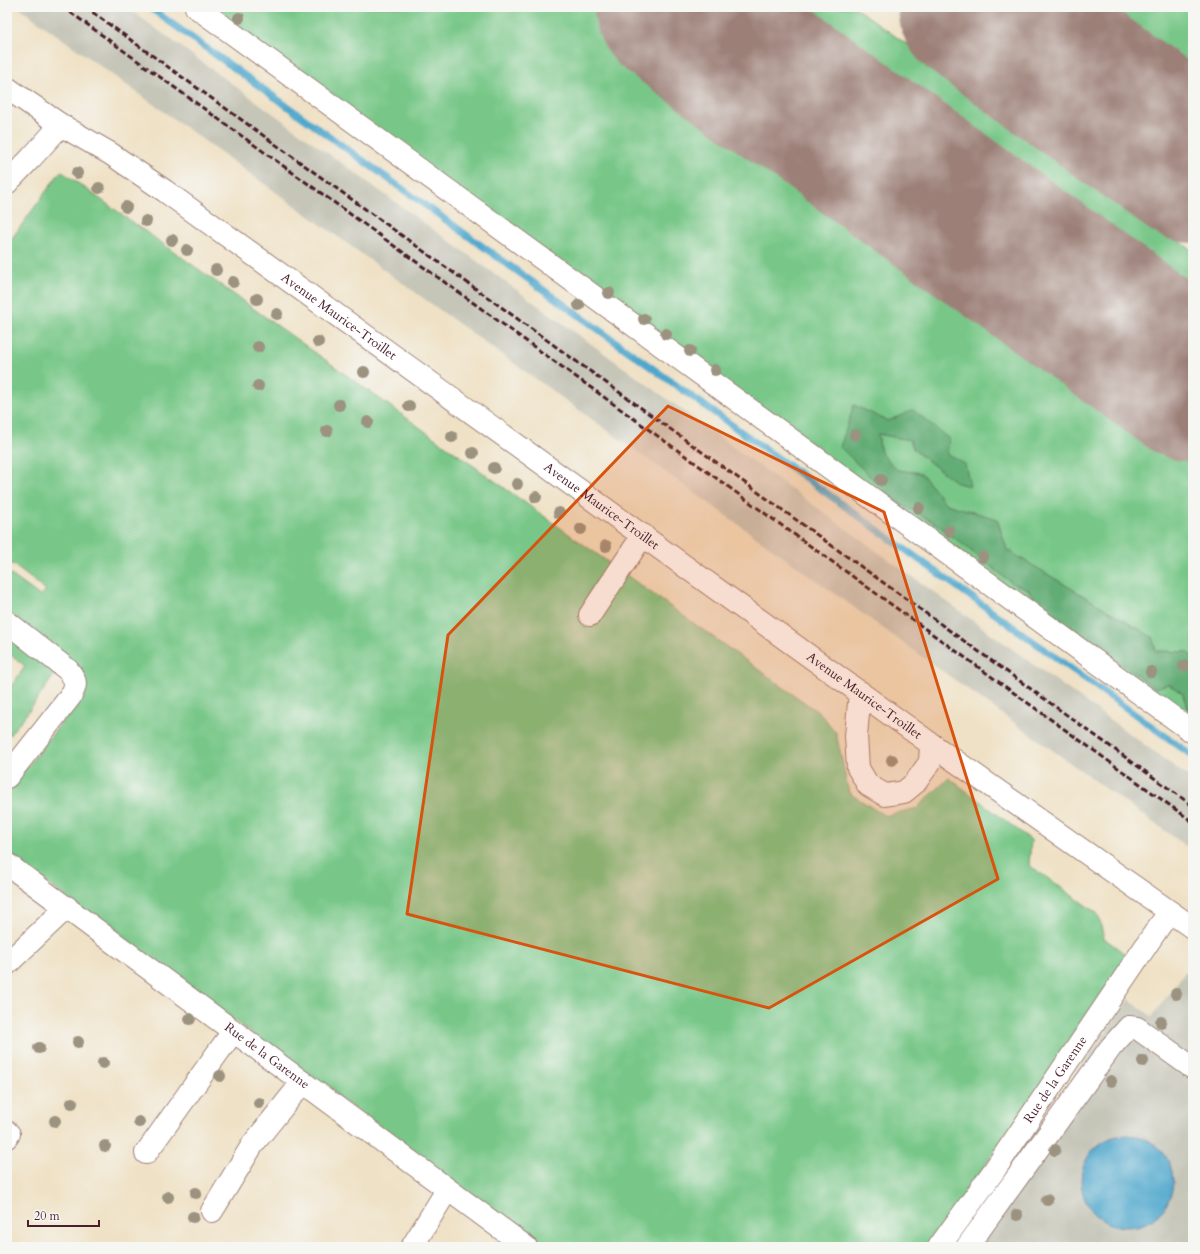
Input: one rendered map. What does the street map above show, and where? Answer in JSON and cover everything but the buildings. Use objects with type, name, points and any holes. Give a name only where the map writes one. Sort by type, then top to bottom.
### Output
[{"type":"street","points":[[196,7],[1193,732]]},
{"type":"street","name":"Avenue Maurice-Troillet","points":[[7,88],[61,125],[111,154],[165,191],[931,744],[1193,928]]},
{"type":"street","points":[[7,183],[32,158],[61,125]]},
{"type":"street","points":[[590,616],[643,535]]},
{"type":"street","points":[[7,622],[68,670],[74,677],[76,688],[7,777]]},
{"type":"street","points":[[860,692],[856,736],[858,768],[868,785],[885,795],[904,792],[915,783],[930,762],[931,744]]},
{"type":"street","name":"Rue de la Garenne","points":[[7,864],[526,1247]]},
{"type":"street","points":[[7,964],[67,907]]},
{"type":"street","name":"Rue de la Garenne","points":[[939,1247],[993,1172],[1170,912]]},
{"type":"street","points":[[967,1247],[1111,1047],[1129,1027],[1137,1028],[1193,1068]]},
{"type":"street","points":[[146,1153],[233,1032]]},
{"type":"street","points":[[212,1211],[253,1144],[302,1083]]},
{"type":"street","points":[[7,1132],[9,1134],[7,1137]]},
{"type":"street","points":[[412,1247],[447,1190]]},
{"type":"highlighted area","points":[[668,406],[884,512],[998,879],[769,1008],[407,914],[448,635]]},
{"type":"shaded area","points":[[18,7],[126,7],[1193,780],[1193,851]]},
{"type":"shaded area","points":[[1193,961],[1193,1247],[954,1247],[1129,999],[1152,1017]]},
{"type":"green space","points":[[207,7],[855,7],[1193,251],[1193,657],[1187,652],[1156,651],[1152,637],[1007,550],[997,519],[946,504],[921,473],[897,470],[881,453],[878,434],[910,440],[914,450],[957,483],[947,454],[888,421],[854,406],[894,500],[937,524],[1012,583],[1028,589],[1036,601],[1155,688],[1168,684],[1182,693],[1193,721]]},
{"type":"green space","points":[[1100,7],[1193,7],[1193,74]]},
{"type":"green space","points":[[61,171],[822,715],[836,733],[849,793],[885,816],[917,808],[949,778],[1031,840],[1029,865],[1098,914],[1104,938],[1129,957],[929,1247],[548,1247],[469,1193],[7,854],[7,793],[85,692],[85,678],[7,612],[7,572],[40,596],[46,590],[7,560],[7,245]]},
{"type":"green space","points":[[854,405],[888,421],[913,410],[949,439],[947,454],[965,464],[970,486],[957,483],[914,450],[910,440],[878,434],[881,453],[897,470],[921,473],[946,504],[997,519],[1007,550],[1152,637],[1156,651],[1187,652],[1193,657],[1193,721],[1182,693],[1168,684],[1155,688],[1036,601],[1028,589],[1012,583],[937,524],[894,500],[840,447]]},
{"type":"green space","points":[[7,632],[53,667],[55,674],[7,738],[7,693],[25,666],[7,652]]},
{"type":"water","points":[[1118,1135],[1136,1135],[1153,1142],[1166,1155],[1173,1172],[1173,1190],[1166,1207],[1153,1220],[1136,1227],[1118,1227],[1101,1220],[1088,1207],[1081,1190],[1081,1172],[1088,1155],[1101,1142]]},
{"type":"waterway","points":[[149,7],[1193,756]]},
{"type":"runway","points":[[674,7],[1193,382]]},
{"type":"runway","points":[[978,7],[1193,163]]},
{"type":"railway","points":[[63,7],[1193,822]]},
{"type":"railway","points":[[85,7],[1193,806]]}]
